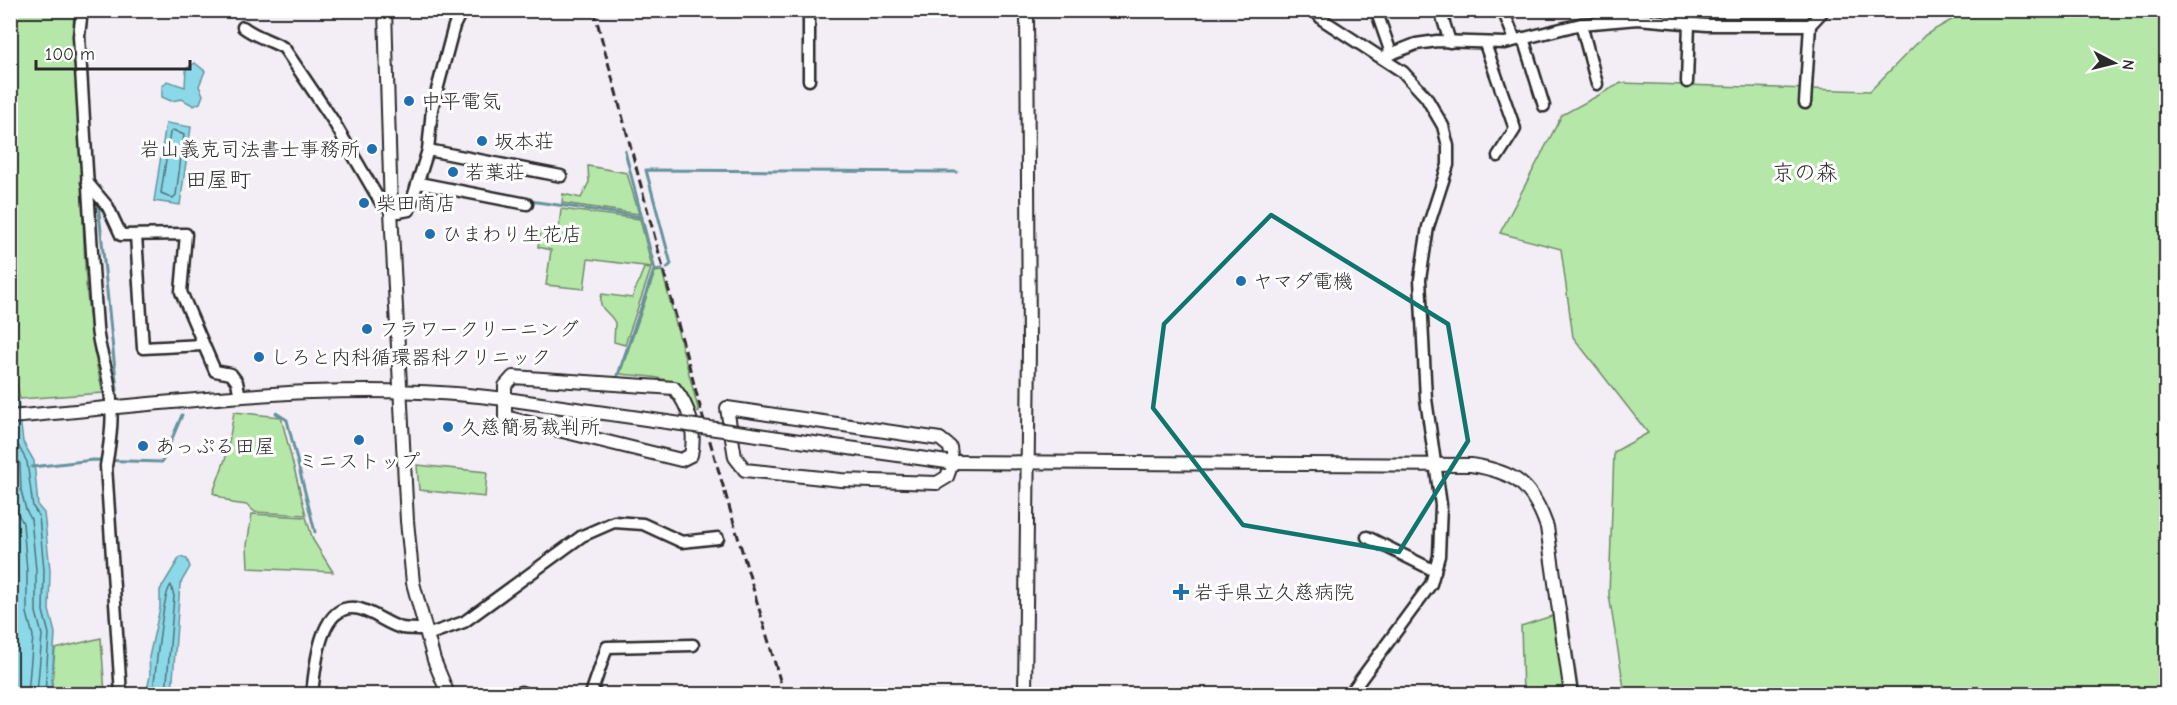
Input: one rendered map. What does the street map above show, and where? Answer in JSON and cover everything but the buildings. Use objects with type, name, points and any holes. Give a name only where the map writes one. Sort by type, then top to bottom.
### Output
[{"type":"street","points":[[82,10],[79,36],[99,350],[109,383],[111,407],[112,431],[106,465],[121,694]]},
{"type":"street","points":[[385,10],[391,211],[413,583],[426,632],[448,694]]},
{"type":"street","points":[[243,27],[256,37],[273,41],[284,48],[337,128],[381,203],[391,211],[410,210],[420,183],[428,150],[432,110],[454,26],[462,10]]},
{"type":"street","points":[[809,10],[809,80]]},
{"type":"street","points":[[1025,694],[1028,463],[1027,10]]},
{"type":"street","points":[[1314,10],[1323,20],[1387,55],[1426,98],[1443,126],[1448,146],[1448,165],[1428,227],[1420,279],[1426,399],[1442,525],[1435,571],[1431,584],[1412,614],[1350,694]]},
{"type":"street","points":[[1376,10],[1387,55]]},
{"type":"street","points":[[1440,10],[1450,42]]},
{"type":"street","points":[[1503,10],[1519,39],[1544,106]]},
{"type":"street","points":[[1804,103],[1810,25],[1824,10]]},
{"type":"street","points":[[1387,55],[1416,44],[1450,42],[1485,44],[1519,39],[1581,24],[1638,19],[1689,24],[1810,25]]},
{"type":"street","points":[[1581,24],[1597,84]]},
{"type":"street","points":[[1687,82],[1689,24]]},
{"type":"street","points":[[1485,44],[1515,129],[1498,156]]},
{"type":"street","points":[[428,150],[561,176]]},
{"type":"street","points":[[87,182],[108,207],[121,235],[186,234],[181,292],[215,371],[231,374],[237,382],[240,397]]},
{"type":"street","points":[[420,183],[527,204]]},
{"type":"street","points":[[136,235],[143,348],[203,345]]},
{"type":"street","points":[[513,377],[674,388],[684,400],[694,440],[690,455],[681,460],[505,417],[508,399],[505,386],[513,377]]},
{"type":"street","points":[[10,417],[240,397],[400,390],[508,399],[950,462],[1471,465],[1498,469],[1515,477],[1527,489],[1541,509],[1547,527],[1571,694]]},
{"type":"street","points":[[727,408],[940,439],[950,447],[950,462],[947,477],[937,483],[841,480],[745,470],[735,457],[727,408]]},
{"type":"street","points":[[312,694],[320,640],[328,622],[339,612],[356,608],[400,628],[426,632],[464,622],[582,536],[614,522],[643,524],[682,542],[718,538]]},
{"type":"street","points":[[1367,537],[1435,571]]},
{"type":"street","points":[[591,694],[607,647],[693,645]]},
{"type":"highlighted area","points":[[1271,215],[1448,324],[1468,441],[1399,552],[1243,525],[1153,408],[1164,324]]},
{"type":"green space","points":[[10,11],[74,11],[74,53],[87,293],[90,326],[103,393],[20,399],[13,367],[10,319]]},
{"type":"green space","points":[[1967,11],[2166,11],[2166,694],[1625,694],[1609,595],[1614,452],[1648,433],[1573,337],[1561,249],[1500,233],[1562,115],[1621,83],[1870,91],[1925,35]]},
{"type":"green space","points":[[588,166],[627,173],[639,214],[562,203],[563,194],[581,198],[589,182]]},
{"type":"green space","points":[[561,209],[640,219],[652,267],[588,259],[584,289],[546,285],[551,250],[538,247],[541,229],[559,229]]},
{"type":"green space","points":[[644,268],[651,269],[625,345],[614,342],[615,323],[602,307],[602,294],[632,298]]},
{"type":"green space","points":[[662,271],[699,412],[693,411],[682,390],[666,380],[620,374],[655,272]]},
{"type":"green space","points":[[234,412],[281,417],[306,515],[255,512],[247,505],[232,503],[213,493],[227,454]]},
{"type":"green space","points":[[417,465],[487,472],[485,497],[419,490]]},
{"type":"green space","points":[[252,514],[306,517],[313,540],[333,572],[248,568],[247,545]]},
{"type":"green space","points":[[1567,611],[1579,694],[1523,694],[1521,626]]},
{"type":"green space","points":[[101,638],[105,694],[51,694],[55,649]]},
{"type":"water","points":[[195,63],[205,71],[199,86],[203,95],[200,103],[194,106],[182,99],[171,101],[162,97],[162,87],[167,81],[185,87],[186,69]]},
{"type":"water","points":[[166,123],[191,127],[180,205],[154,201]]},
{"type":"water","points":[[10,383],[18,400],[23,442],[34,461],[38,506],[44,513],[50,570],[49,610],[55,633],[51,694],[11,694]]},
{"type":"water","points":[[180,557],[187,559],[190,567],[180,584],[172,692],[171,694],[146,694],[150,676],[149,657],[160,608],[160,590]]},
{"type":"waterway","points":[[625,151],[655,270]]},
{"type":"waterway","points":[[667,268],[671,264],[646,170],[957,172]]},
{"type":"waterway","points":[[530,201],[642,217]]},
{"type":"waterway","points":[[98,202],[117,390]]},
{"type":"waterway","points":[[618,375],[654,270],[661,269]]},
{"type":"waterway","points":[[276,413],[287,420],[315,532]]},
{"type":"waterway","points":[[32,467],[93,460],[162,462],[182,415]]},
{"type":"railway","points":[[594,10],[702,414],[784,694]]},
{"type":"place","name":"中平電気","points":[[409,101]]},
{"type":"place","name":"坂本荘","points":[[482,141]]},
{"type":"place","name":"岩山義克司法書士事務所","points":[[372,149]]},
{"type":"place","name":"若葉荘","points":[[453,172]]},
{"type":"place","name":"柴田商店","points":[[364,203]]},
{"type":"place","name":"ひまわり生花店","points":[[430,234]]},
{"type":"place","name":"ヤマダ電機","points":[[1241,281]]},
{"type":"place","name":"フラワークリーニング","points":[[367,329]]},
{"type":"place","name":"しろと内科循環器科クリニック","points":[[259,357]]},
{"type":"place","name":"久慈簡易裁判所","points":[[448,427]]},
{"type":"place","name":"ミニストップ","points":[[359,440]]},
{"type":"place","name":"あっぷる田屋","points":[[143,446]]},
{"type":"place","name":"岩手県立久慈病院","points":[[1181,592]]},
{"type":"district","name":"京の森","points":[[1805,173]]},
{"type":"district","name":"田屋町","points":[[218,180]]}]
